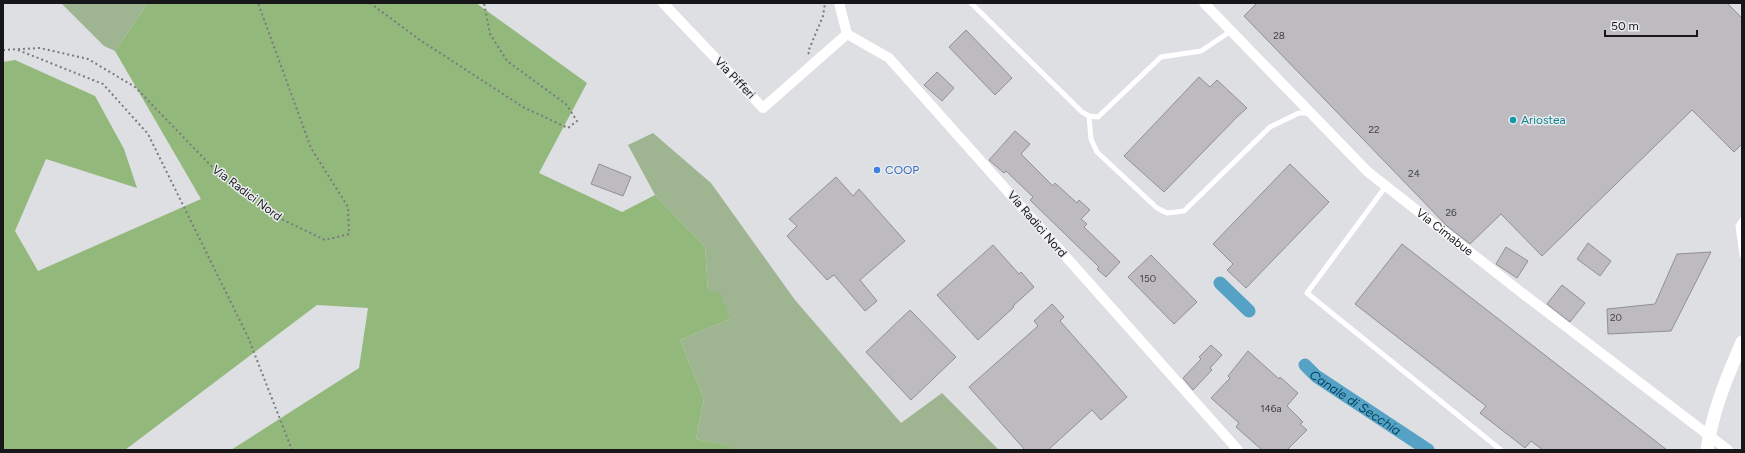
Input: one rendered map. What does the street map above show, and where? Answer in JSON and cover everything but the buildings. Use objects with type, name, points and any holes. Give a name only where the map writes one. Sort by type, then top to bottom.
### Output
[{"type":"street","name":"Via Pifferi","points":[[663,3],[763,108],[847,34]]},
{"type":"street","points":[[839,3],[847,34]]},
{"type":"street","name":"Via Cimabue","points":[[1204,3],[1368,172],[1526,296],[1728,450]]},
{"type":"street","name":"Via Radici Nord","points":[[847,34],[890,58],[1238,450]]},
{"type":"street","points":[[1706,450],[1726,379],[1742,342]]},
{"type":"lane","points":[[971,3],[1082,112],[1089,116],[1098,117],[1161,57],[1201,51],[1231,31]]},
{"type":"lane","points":[[1089,116],[1092,139],[1097,152],[1157,208],[1167,213],[1184,211],[1270,127],[1299,113],[1310,113]]},
{"type":"lane","points":[[1386,186],[1307,293],[1501,450]]},
{"type":"lane","points":[[1742,220],[1738,226],[1742,255]]},
{"type":"path","name":"Via Radici Nord","points":[[3,50],[40,48],[88,59],[134,87],[219,174],[275,216],[325,240],[349,234],[348,207],[311,148],[258,3]]},
{"type":"path","points":[[370,3],[420,40],[523,107],[568,128],[577,121],[566,104],[507,61],[490,34],[484,3]]},
{"type":"path","points":[[815,62],[808,52],[824,16],[825,3]]},
{"type":"path","points":[[16,49],[103,84],[148,134],[248,338],[292,450]]},
{"type":"green space","points":[[61,3],[148,3],[115,51],[104,46]]},
{"type":"green space","points":[[148,3],[476,3],[587,83],[539,173],[622,212],[655,195],[705,247],[708,291],[720,293],[730,319],[680,340],[704,399],[696,439],[730,446],[731,450],[231,450],[359,368],[368,308],[317,305],[125,450],[3,450],[3,62],[15,60],[95,96],[124,149],[137,188],[46,159],[15,231],[38,271],[201,199],[115,51]]},
{"type":"green space","points":[[653,133],[711,183],[795,300],[901,423],[942,393],[999,450],[731,450],[729,446],[696,439],[704,399],[680,340],[730,319],[708,291],[705,247],[655,195],[628,145]]},
{"type":"waterway","name":"Canale di Secchia","points":[[1220,283],[1249,311]]},
{"type":"waterway","name":"Canale di Secchia","points":[[1305,365],[1316,376],[1428,450]]},
{"type":"place","name":"Ariostea","points":[[1513,120]]},
{"type":"place","name":"COOP","points":[[877,170]]}]
